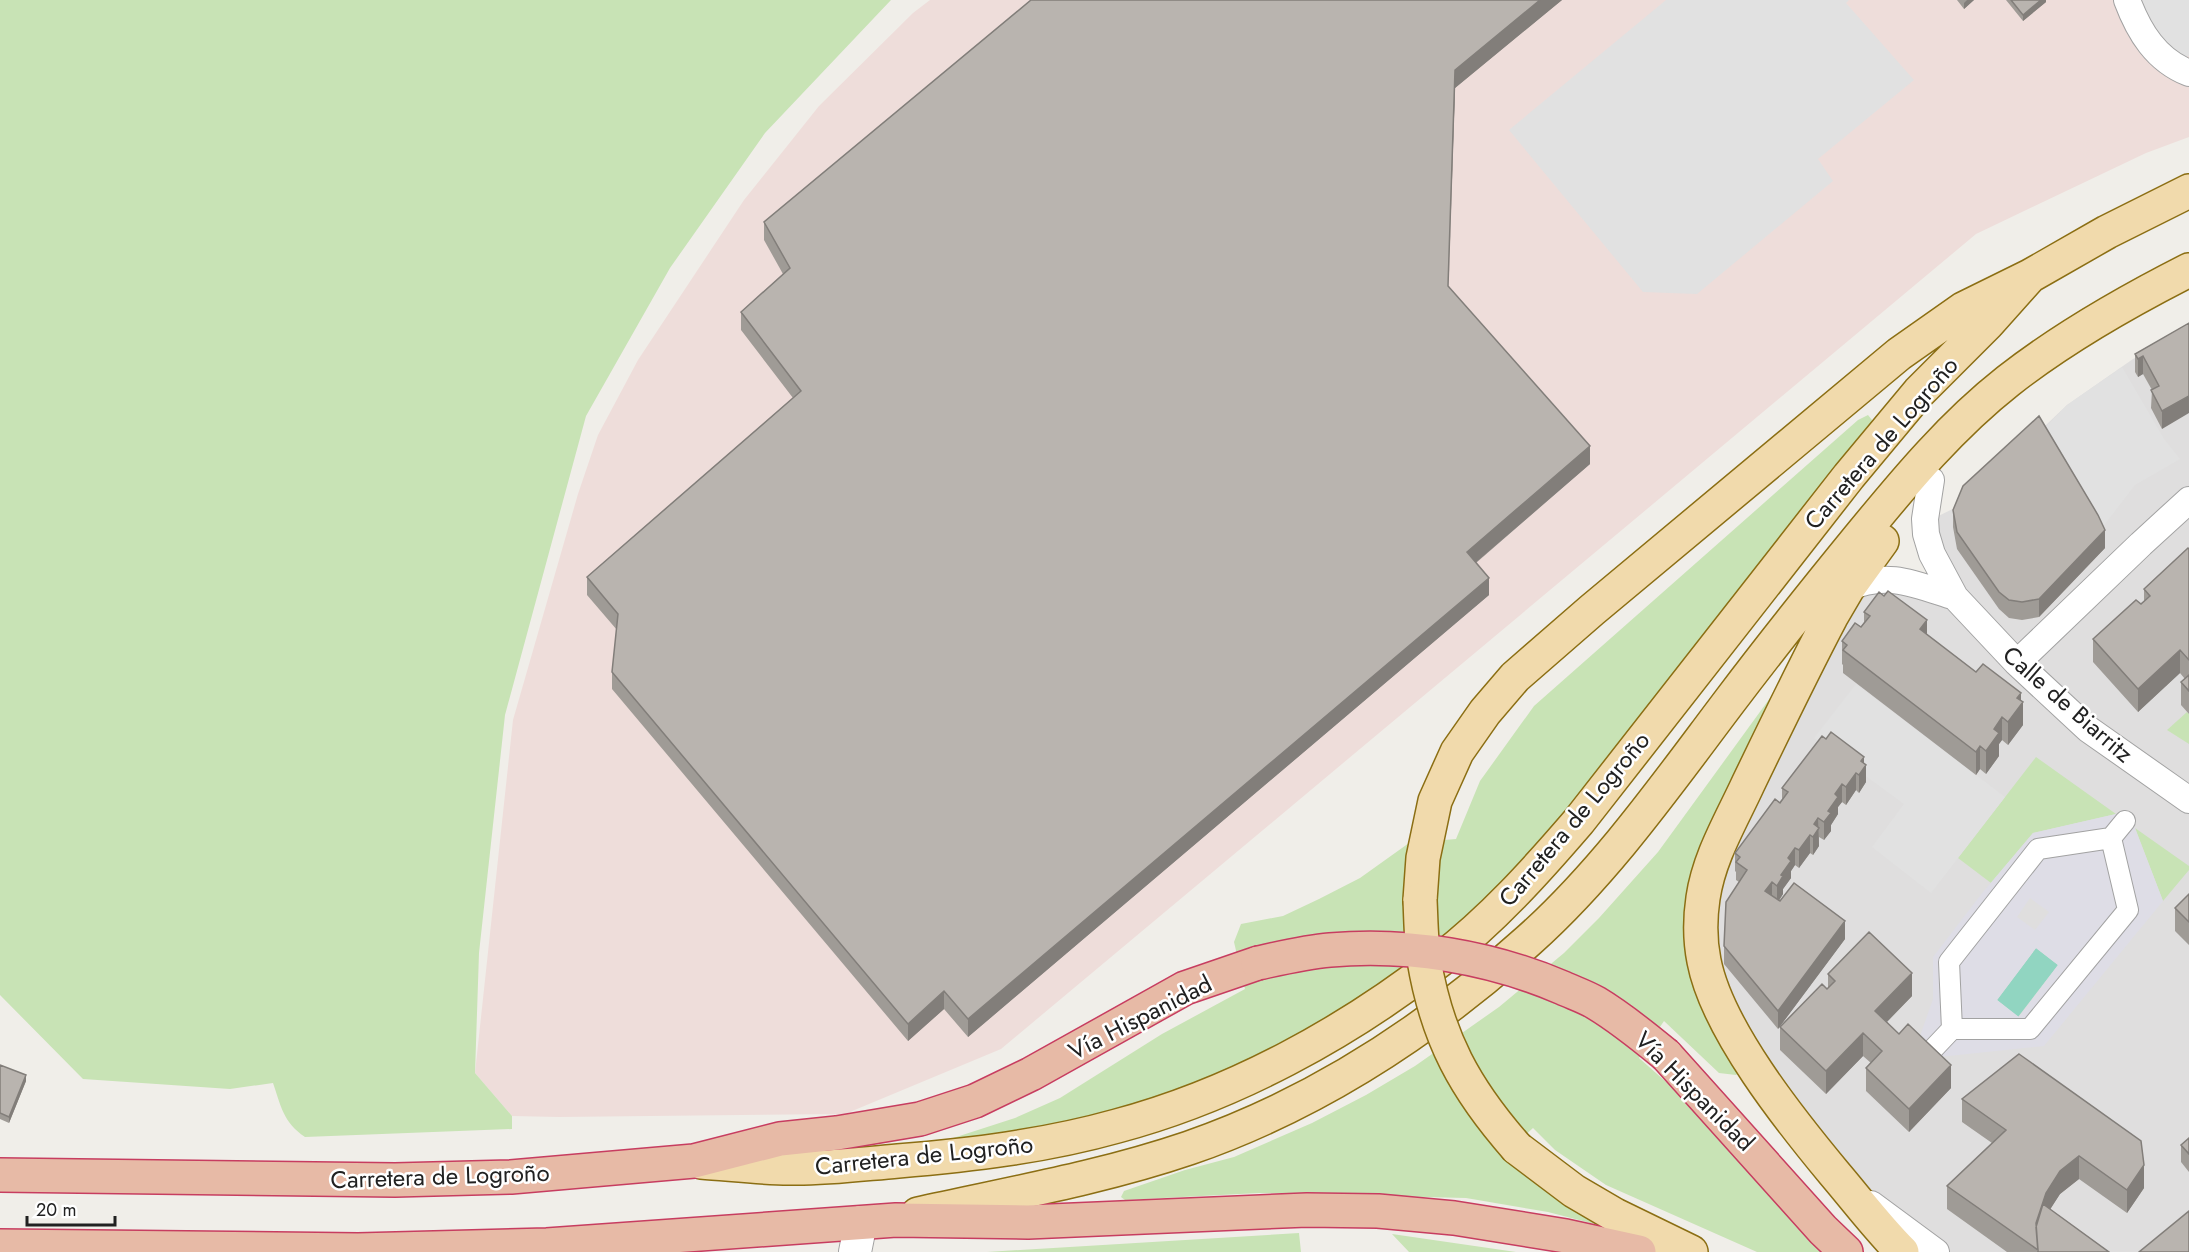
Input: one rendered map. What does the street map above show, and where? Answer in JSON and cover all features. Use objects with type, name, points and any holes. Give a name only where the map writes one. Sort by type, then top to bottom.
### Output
[{"type":"highway","name":"Vía Hispanidad","points":[[694,1161],[780,1139],[847,1132],[920,1119],[975,1101],[1031,1074],[1185,988],[1258,963],[1328,950],[1372,948],[1415,951],[1496,964],[1537,977],[1594,1002],[1631,1026],[1666,1055],[1823,1230],[1846,1252]]},
{"type":"highway","name":"Carretera de Logroño","points":[[0,1174],[395,1180],[511,1177],[694,1161]]},
{"type":"highway","points":[[896,1220],[1028,1222],[1307,1210],[1378,1211],[1454,1218],[1566,1236],[1640,1252]]},
{"type":"highway","name":"Carretera de Logroño","points":[[0,1246],[358,1250],[858,1237],[896,1220]]},
{"type":"main road","points":[[1691,1252],[1615,1215],[1574,1191],[1517,1148],[1490,1117],[1475,1095],[1447,1044],[1434,1006],[1424,959],[1420,900],[1423,858],[1435,801],[1457,752],[1485,712],[1515,677],[1899,354],[1963,309],[2189,191]]},
{"type":"main road","points":[[1902,1252],[1882,1233],[1792,1119],[1732,1031],[1717,999],[1704,962],[1701,930],[1702,900],[1706,880],[1722,838],[1802,673],[1848,588],[1880,544],[1971,433],[2006,383],[2070,338],[2137,297],[2189,270]]},
{"type":"main road","name":"Carretera de Logroño","points":[[694,1161],[789,1168],[958,1156],[1117,1126],[1180,1106],[1247,1078],[1312,1045],[1389,998],[1441,960],[1490,917],[1544,861],[1593,804],[1849,476],[1919,392],[1988,323],[2030,276]]},
{"type":"main road","name":"Carretera de Logroño","points":[[896,1220],[1125,1167],[1200,1143],[1273,1114],[1356,1071],[1412,1034],[1473,988],[1533,937],[1594,873],[1658,798],[1802,606],[1900,487],[1962,422],[2006,383]]},
{"type":"street","points":[[2127,0],[2140,30],[2151,47],[2167,62],[2189,73]]},
{"type":"street","name":"Calle de Biarritz","points":[[1931,480],[1925,519],[1926,534],[1932,554],[1955,597],[2017,663],[2088,729],[2189,800]]},
{"type":"street","points":[[2017,663],[2189,500]]},
{"type":"street","points":[[1848,588],[1872,579],[1893,579],[1955,597]]},
{"type":"street","points":[[1952,1029],[1948,962],[1990,897],[2038,849],[2111,838],[2125,821]]},
{"type":"street","points":[[1933,1049],[1952,1029],[2030,1029],[2053,1002],[2128,910],[2111,838]]},
{"type":"street","points":[[1834,1172],[1936,1252]]},
{"type":"shaded area","points":[[930,0],[2189,0],[2189,137],[2146,153],[1976,234],[1001,1049],[845,1114],[512,1116],[475,1073],[513,720],[578,494],[598,435],[638,360],[744,200],[819,106],[913,13]]},
{"type":"shaded area","points":[[1666,0],[1849,0],[1846,3],[1914,80],[1818,159],[1833,181],[1697,294],[1643,292],[1509,130]]},
{"type":"shaded area","points":[[2140,0],[2189,0],[2189,56],[2184,58],[2160,44]]},
{"type":"shaded area","points":[[2189,331],[2189,1252],[1933,1252],[1833,1172],[1717,998],[1709,879],[1869,581],[1936,596],[1926,522],[1963,504],[2067,405],[2133,359]]},
{"type":"shaded area","points":[[2122,367],[2164,439],[2180,459],[2135,485],[2098,533],[2039,434],[2067,405]]},
{"type":"shaded area","points":[[1856,684],[2005,797],[1931,893],[1872,847],[1904,804],[1814,738]]},
{"type":"shaded area","points":[[2116,814],[2135,828],[2163,901],[2044,1046],[1939,1057],[1920,1036],[1933,999],[1933,957],[1983,892],[2033,833]],"holes":[[[2030,898],[2049,912],[2035,930],[2017,917]],[[2036,948],[2058,965],[2019,1017],[1997,1000]]]},
{"type":"green space","points":[[0,0],[891,0],[765,133],[670,268],[586,416],[505,715],[479,953],[475,1073],[512,1116],[512,1129],[305,1137],[287,1119],[273,1083],[230,1089],[83,1079],[0,995]]},
{"type":"green space","points":[[1868,415],[1872,420],[1869,429],[1499,899],[1343,1017],[1199,1090],[1021,1138],[947,1140],[1015,1118],[1060,1098],[1162,1034],[1245,989],[1234,942],[1241,924],[1283,916],[1319,899],[1360,878],[1409,843],[1456,839],[1480,781],[1534,706],[1858,420]]},
{"type":"green space","points":[[1789,672],[1702,880],[1744,1068],[1736,1075],[1719,1073],[1664,1021],[1639,1058],[1682,1096],[1824,1252],[1757,1252],[1606,1185],[1555,1150],[1533,1128],[1506,1153],[1606,1227],[1548,1212],[1466,1198],[1259,1193],[1125,1200],[1121,1197],[1124,1191],[1185,1170],[1234,1157],[1312,1123],[1415,1066],[1499,1007],[1564,953],[1658,852]]},
{"type":"green space","points":[[2187,712],[2189,714],[2189,744],[2167,730]]},
{"type":"green space","points":[[2036,757],[2116,814],[2033,833],[1991,883],[1958,858]]},
{"type":"green space","points":[[2135,828],[2189,866],[2189,870],[2163,901]]},
{"type":"green space","points":[[2036,948],[2058,965],[2018,1017],[1997,1000]]},
{"type":"green space","points":[[1299,1233],[1301,1252],[987,1252]]},
{"type":"green space","points":[[1392,1234],[1516,1252],[1409,1252]]},
{"type":"building","points":[[1031,0],[1540,0],[1455,70],[1448,286],[1590,446],[1467,552],[1489,578],[968,1019],[944,991],[908,1024],[612,672],[618,614],[587,577],[801,391],[741,312],[790,268],[764,222]]},
{"type":"building","points":[[2011,0],[2041,0],[2023,15]]},
{"type":"building","points":[[2189,323],[2189,396],[2162,411],[2151,390],[2159,386],[2143,356],[2138,359],[2135,354]]},
{"type":"building","points":[[2039,416],[2105,530],[2039,599],[2022,602],[2009,600],[1999,592],[1957,532],[1953,510],[1963,486]]},
{"type":"building","points":[[2188,548],[2189,660],[2180,650],[2138,689],[2093,639],[2136,600],[2141,604],[2150,596],[2144,589]]},
{"type":"building","points":[[1888,591],[1927,620],[1920,629],[1976,672],[1983,664],[2021,693],[2017,698],[2023,702],[2008,722],[2002,717],[1994,729],[1999,733],[1986,751],[1980,746],[1976,752],[1843,650],[1847,645],[1842,641],[1855,623],[1861,627],[1870,616],[1864,612],[1879,592],[1884,596]]},
{"type":"building","points":[[2189,675],[2189,691],[2181,682]]},
{"type":"building","points":[[1831,732],[1864,757],[1861,761],[1866,765],[1859,775],[1856,773],[1846,787],[1842,784],[1835,794],[1838,797],[1828,811],[1831,813],[1824,822],[1818,818],[1814,824],[1819,828],[1813,837],[1810,835],[1799,850],[1795,848],[1788,858],[1791,861],[1781,875],[1783,876],[1777,886],[1772,882],[1765,891],[1780,901],[1794,883],[1845,921],[1778,1011],[1724,946],[1726,902],[1747,870],[1736,862],[1740,857],[1735,853],[1775,799],[1780,803],[1788,792],[1782,788],[1822,736],[1826,739]]},
{"type":"building","points":[[2189,894],[2189,922],[2175,908]]},
{"type":"building","points":[[1869,932],[1912,973],[1875,1011],[1899,1034],[1908,1024],[1951,1065],[1909,1109],[1866,1068],[1882,1051],[1863,1033],[1826,1071],[1780,1027],[1822,984],[1827,989],[1835,981],[1828,974]]},
{"type":"building","points":[[2019,1054],[2141,1141],[2144,1165],[2127,1190],[2079,1156],[2060,1171],[2046,1193],[2036,1223],[2038,1250],[1947,1186],[2006,1130],[1962,1099]]},
{"type":"building","points":[[0,1065],[26,1075],[9,1117],[0,1113]]},
{"type":"building","points":[[2189,1138],[2189,1154],[2181,1145]]},
{"type":"building","points":[[2043,1204],[2109,1252],[2038,1252],[2036,1227]]},
{"type":"building","points":[[2189,1211],[2189,1252],[2139,1252]]}]
